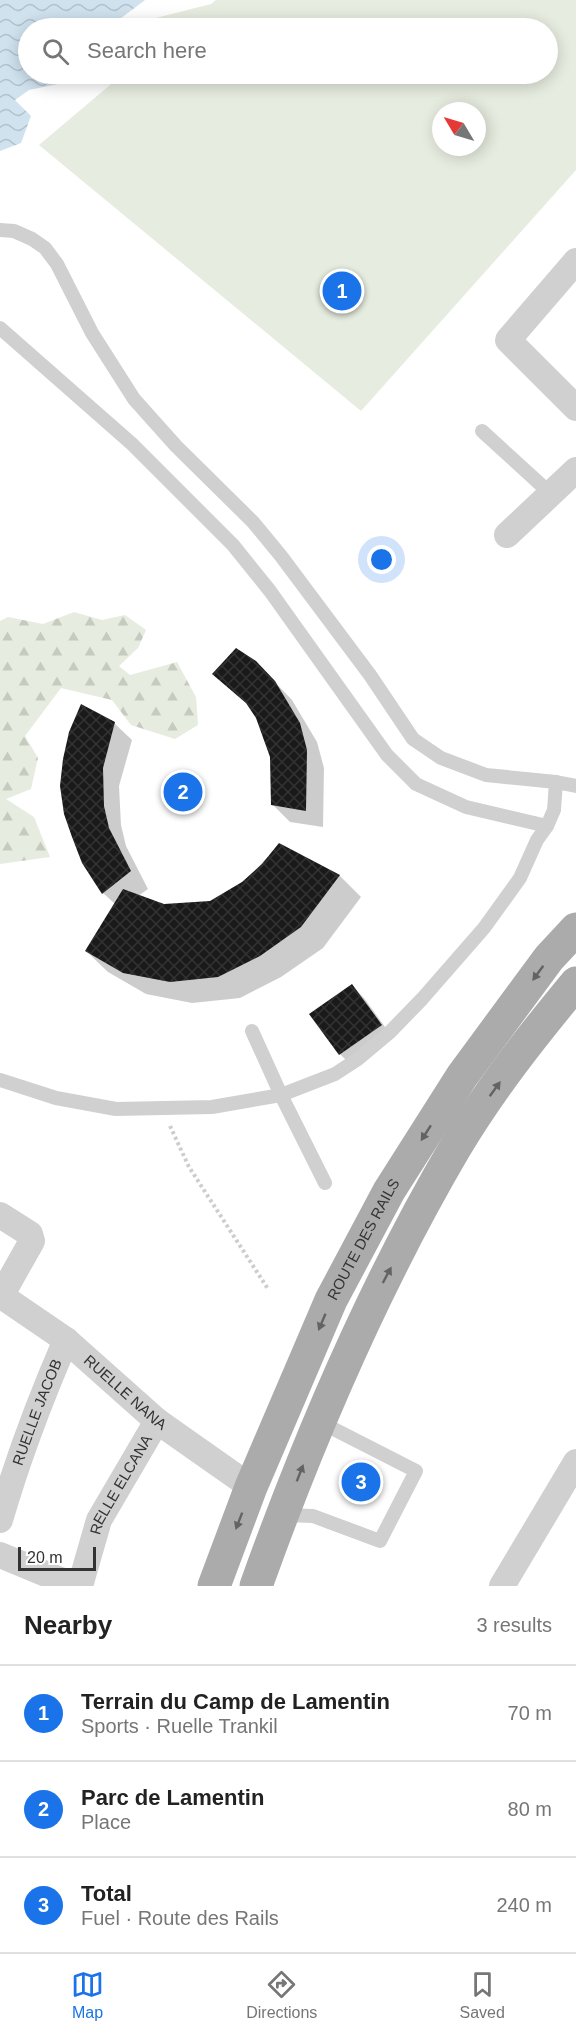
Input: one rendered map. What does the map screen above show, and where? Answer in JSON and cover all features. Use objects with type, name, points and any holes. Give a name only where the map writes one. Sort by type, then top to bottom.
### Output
[{"type":"main road","name":"ROUTE DES RAILS","points":[[214,1586],[251,1487],[331,1300],[389,1191],[462,1076],[549,958],[576,929]]},
{"type":"main road","points":[[256,1586],[320,1421],[368,1310],[456,1147],[535,1033],[576,983]]},
{"type":"street","points":[[576,261],[508,340],[576,408]]},
{"type":"street","points":[[507,535],[576,470]]},
{"type":"street","points":[[0,1215],[30,1234],[32,1241],[0,1295]]},
{"type":"street","name":"RUELLE NANA","points":[[0,1295],[66,1340],[157,1421],[251,1487]]},
{"type":"street","name":"RUELLE JACOB","points":[[0,1520],[19,1456],[66,1340]]},
{"type":"street","name":"RELLE ELCANA","points":[[80,1586],[99,1520],[157,1421]]},
{"type":"street","points":[[502,1586],[576,1462]]},
{"type":"street","points":[[0,1555],[75,1586]]},
{"type":"lane","points":[[0,230],[14,231],[45,248],[57,264],[92,333],[134,399],[176,446],[253,522],[281,556],[370,675],[413,739],[441,758],[486,775],[576,786]]},
{"type":"lane","points":[[0,328],[132,444],[233,545],[270,591],[387,755],[416,784],[466,807],[547,826]]},
{"type":"lane","points":[[482,431],[551,494]]},
{"type":"lane","points":[[0,1080],[56,1098],[116,1109],[212,1107],[281,1095],[335,1074],[358,1059],[389,1033],[422,999],[490,920],[520,878],[537,840],[547,826],[554,810],[556,782]]},
{"type":"lane","points":[[252,1031],[325,1183]]},
{"type":"lane","points":[[283,1515],[313,1516],[380,1541],[416,1471],[320,1421]]},
{"type":"path","points":[[165,1108],[172,1133],[189,1167],[268,1289]]},
{"type":"green space","points":[[216,0],[576,0],[576,170],[361,411],[39,145],[111,84],[558,84],[558,18],[156,18],[211,4]]},
{"type":"green space","points":[[74,612],[102,620],[125,615],[146,630],[138,648],[119,666],[130,675],[177,662],[196,697],[198,725],[175,739],[131,725],[112,700],[61,688],[25,736],[38,758],[31,789],[6,799],[34,817],[50,857],[0,864],[0,621],[8,617],[43,624]]},
{"type":"water","points":[[0,0],[145,0],[121,18],[18,18],[18,84],[58,84],[29,90],[15,100],[31,116],[21,143],[0,151]]},
{"type":"building","points":[[236,648],[256,661],[275,681],[300,723],[307,750],[306,811],[271,805],[270,757],[256,718],[246,703],[212,674]]},
{"type":"building","points":[[81,704],[115,722],[103,768],[104,806],[109,828],[131,871],[102,894],[82,863],[64,814],[60,786],[69,732]]},
{"type":"building","points":[[279,843],[340,875],[301,927],[260,956],[218,977],[170,982],[123,973],[85,951],[123,889],[164,904],[210,901],[242,882],[262,864]]},
{"type":"building","points":[[352,984],[382,1025],[339,1055],[309,1014]]},
{"type":"place","name":"Terrain du Camp de Lamentin","points":[[342,291]]},
{"type":"place","name":"Parc de Lamentin","points":[[183,792]]},
{"type":"place","name":"Total","points":[[361,1482]]}]
